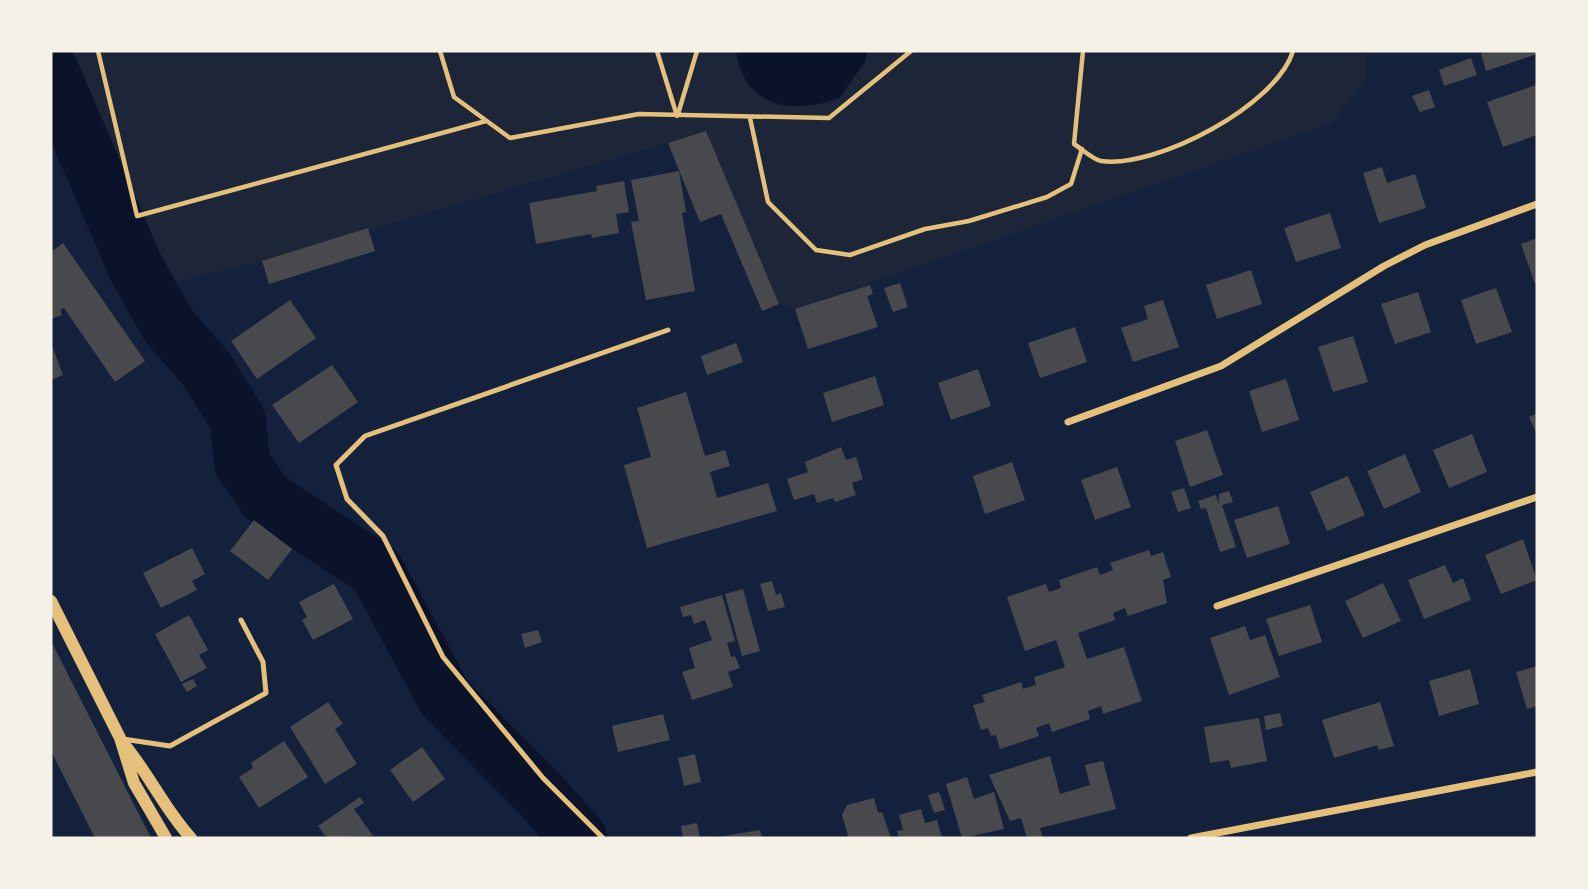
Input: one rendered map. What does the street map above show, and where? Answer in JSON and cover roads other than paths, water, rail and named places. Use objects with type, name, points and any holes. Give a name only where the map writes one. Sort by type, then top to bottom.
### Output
[{"type":"street","points":[[1068,422],[1221,366],[1384,265],[1425,245],[1537,204]]},
{"type":"street","points":[[1217,606],[1537,496]]},
{"type":"street","points":[[51,601],[120,738],[134,783],[166,838]]},
{"type":"street","points":[[120,738],[148,773],[174,819],[191,838]]},
{"type":"street","points":[[1191,838],[1537,772]]},
{"type":"lane","points":[[603,838],[543,778],[443,657],[383,536],[347,499],[336,465],[365,436],[668,330]]},
{"type":"lane","points":[[120,738],[170,746],[266,693],[263,662],[241,620]]},
{"type":"waterway","points":[[51,71],[136,268],[168,325],[207,370],[238,420],[242,463],[266,498],[376,570],[445,698],[538,792],[579,838]]}]
